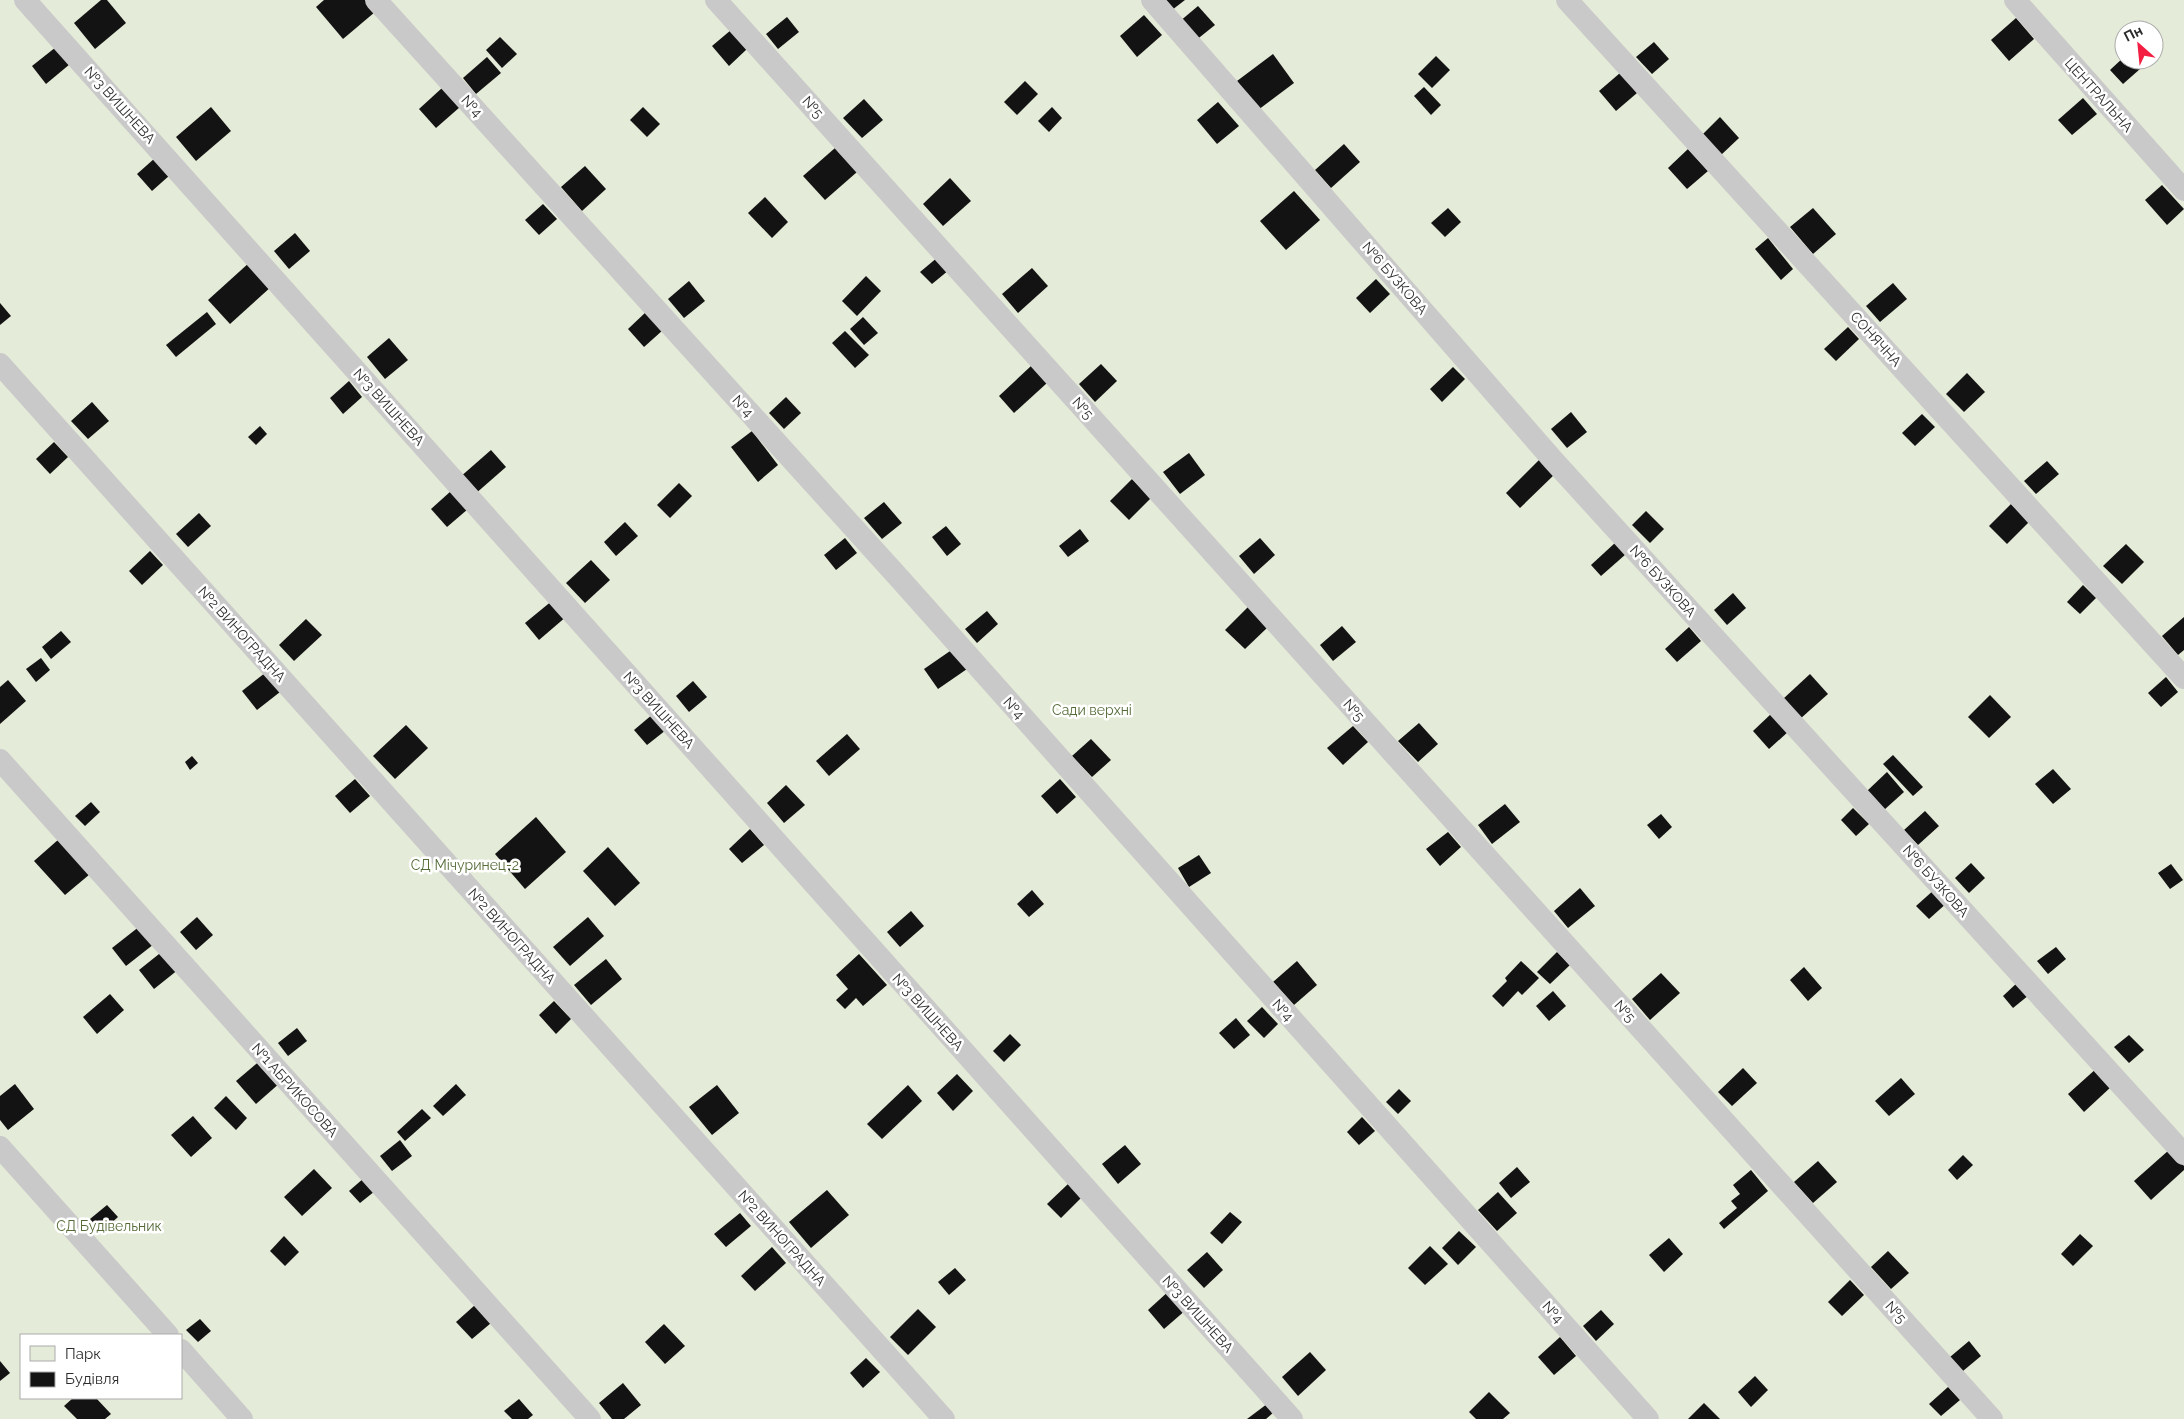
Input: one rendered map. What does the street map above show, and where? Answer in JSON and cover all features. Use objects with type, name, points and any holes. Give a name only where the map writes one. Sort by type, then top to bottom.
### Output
[{"type":"lane","name":"№3 ВИШНЕВА","points":[[25,0],[1292,1419]]},
{"type":"lane","name":"№4","points":[[376,0],[900,579],[1648,1419]]},
{"type":"lane","name":"№5","points":[[716,0],[1992,1419]]},
{"type":"lane","name":"№6 БУЗКОВА","points":[[1152,0],[1553,460],[2184,1154]]},
{"type":"lane","name":"СОНЯЧНА","points":[[1567,0],[2184,678]]},
{"type":"lane","name":"ЦЕНТРАЛЬНА","points":[[2015,0],[2184,190]]},
{"type":"lane","name":"№2 ВИНОГРАДНА","points":[[0,364],[944,1419]]},
{"type":"lane","name":"№1 АБРИКОСОВА","points":[[0,760],[590,1419]]},
{"type":"lane","points":[[0,1147],[167,1334]]},
{"type":"lane","points":[[182,1351],[242,1419]]},
{"type":"green space","name":"Сади верхні","points":[[0,0],[2184,0],[2184,1419],[0,1419]]},
{"type":"building","points":[[101,0],[107,0],[126,23],[95,49],[74,23]]},
{"type":"building","points":[[324,0],[365,0],[375,12],[343,39],[316,7]]},
{"type":"building","points":[[1164,0],[1185,0],[1172,10]]},
{"type":"building","points":[[1198,6],[1215,25],[1195,41],[1179,22]]},
{"type":"building","points":[[1144,15],[1162,35],[1137,57],[1120,36]]},
{"type":"building","points":[[787,17],[799,32],[778,49],[766,34]]},
{"type":"building","points":[[2016,18],[2034,39],[2009,61],[1991,40]]},
{"type":"building","points":[[731,30],[747,49],[729,66],[712,46]]},
{"type":"building","points":[[500,37],[517,54],[502,68],[486,50]]},
{"type":"building","points":[[1654,42],[1669,59],[1652,74],[1636,57]]},
{"type":"building","points":[[56,47],[70,64],[46,84],[32,66]]},
{"type":"building","points":[[1273,54],[1294,83],[1258,110],[1237,81]]},
{"type":"building","points":[[1436,56],[1450,70],[1432,88],[1418,74]]},
{"type":"building","points":[[487,57],[501,73],[476,94],[463,78]]},
{"type":"building","points":[[2114,66],[2114,70],[2139,70],[2123,84],[2110,70]]},
{"type":"building","points":[[1620,73],[1637,93],[1616,111],[1599,91]]},
{"type":"building","points":[[1025,81],[1038,94],[1017,115],[1004,102]]},
{"type":"building","points":[[1424,87],[1441,105],[1431,115],[1414,96]]},
{"type":"building","points":[[442,88],[460,107],[436,128],[419,109]]},
{"type":"building","points":[[2083,98],[2097,114],[2072,135],[2058,120]]},
{"type":"building","points":[[864,99],[883,120],[862,138],[843,118]]},
{"type":"building","points":[[1218,102],[1239,126],[1217,144],[1197,120]]},
{"type":"building","points":[[211,107],[231,131],[196,161],[176,137]]},
{"type":"building","points":[[643,107],[660,124],[647,137],[630,120]]},
{"type":"building","points":[[1052,107],[1062,118],[1049,132],[1038,121]]},
{"type":"building","points":[[1720,117],[1739,138],[1721,155],[1702,135]]},
{"type":"building","points":[[1344,144],[1360,162],[1331,188],[1315,170]]},
{"type":"building","points":[[835,148],[857,172],[825,200],[803,176]]},
{"type":"building","points":[[1688,149],[1708,171],[1687,189],[1668,168]]},
{"type":"building","points":[[155,158],[170,175],[152,191],[137,174]]},
{"type":"building","points":[[585,166],[606,189],[582,211],[561,187]]},
{"type":"building","points":[[950,178],[971,201],[943,226],[923,204]]},
{"type":"building","points":[[2162,185],[2184,209],[2167,225],[2145,200]]},
{"type":"building","points":[[1294,191],[1320,220],[1286,250],[1260,221]]},
{"type":"building","points":[[765,197],[788,222],[772,238],[748,213]]},
{"type":"building","points":[[543,204],[557,219],[539,235],[525,220]]},
{"type":"building","points":[[1448,208],[1461,222],[1445,237],[1431,223]]},
{"type":"building","points":[[1813,208],[1836,234],[1813,254],[1790,227]]},
{"type":"building","points":[[295,233],[310,251],[289,269],[274,251]]},
{"type":"building","points":[[1768,238],[1793,269],[1781,280],[1755,249]]},
{"type":"building","points":[[938,257],[949,270],[932,284],[920,272]]},
{"type":"building","points":[[250,262],[272,286],[230,324],[208,300]]},
{"type":"building","points":[[1032,268],[1048,286],[1018,313],[1002,294]]},
{"type":"building","points":[[866,276],[881,291],[857,316],[842,301]]},
{"type":"building","points":[[1376,279],[1390,294],[1370,313],[1356,298]]},
{"type":"building","points":[[689,281],[705,301],[684,318],[668,299]]},
{"type":"building","points":[[1893,283],[1907,299],[1880,322],[1866,306]]},
{"type":"building","points":[[0,303],[11,316],[0,325]]},
{"type":"building","points":[[647,311],[663,330],[644,347],[628,329]]},
{"type":"building","points":[[207,312],[216,324],[176,357],[166,345]]},
{"type":"building","points":[[863,317],[878,333],[864,345],[850,329]]},
{"type":"building","points":[[1848,327],[1859,339],[1836,361],[1824,349]]},
{"type":"building","points":[[845,331],[869,355],[855,368],[832,343]]},
{"type":"building","points":[[389,338],[408,360],[385,379],[367,357]]},
{"type":"building","points":[[1101,364],[1117,381],[1095,402],[1079,384]]},
{"type":"building","points":[[1031,366],[1047,383],[1014,413],[999,396]]},
{"type":"building","points":[[1453,367],[1465,379],[1442,402],[1430,389]]},
{"type":"building","points":[[1967,373],[1985,392],[1964,412],[1946,394]]},
{"type":"building","points":[[349,381],[362,397],[343,414],[330,398]]},
{"type":"building","points":[[786,397],[801,413],[784,429],[769,413]]},
{"type":"building","points":[[92,402],[109,421],[88,439],[71,421]]},
{"type":"building","points":[[1571,412],[1587,432],[1567,448],[1551,429]]},
{"type":"building","points":[[1922,414],[1935,427],[1915,446],[1902,433]]},
{"type":"building","points":[[260,426],[267,434],[256,445],[248,437]]},
{"type":"building","points":[[752,431],[778,465],[758,482],[731,447]]},
{"type":"building","points":[[54,442],[68,457],[50,474],[36,459]]},
{"type":"building","points":[[491,450],[506,467],[474,495],[459,478]]},
{"type":"building","points":[[1189,453],[1205,475],[1180,494],[1163,472]]},
{"type":"building","points":[[1541,458],[1556,473],[1520,508],[1506,493]]},
{"type":"building","points":[[2047,461],[2059,474],[2036,494],[2024,481]]},
{"type":"building","points":[[1132,479],[1151,498],[1129,520],[1110,501]]},
{"type":"building","points":[[679,483],[692,496],[670,518],[657,505]]},
{"type":"building","points":[[451,491],[468,509],[447,527],[431,509]]},
{"type":"building","points":[[884,502],[902,523],[882,539],[864,518]]},
{"type":"building","points":[[2011,504],[2029,522],[2007,544],[1989,526]]},
{"type":"building","points":[[1646,511],[1664,529],[1650,543],[1632,525]]},
{"type":"building","points":[[199,513],[211,526],[188,547],[176,534]]},
{"type":"building","points":[[625,522],[638,536],[616,556],[604,542]]},
{"type":"building","points":[[946,526],[961,544],[947,556],[932,537]]},
{"type":"building","points":[[1080,529],[1089,541],[1068,557],[1059,546]]},
{"type":"building","points":[[845,538],[857,553],[836,570],[824,555]]},
{"type":"building","points":[[1260,538],[1275,555],[1254,574],[1239,556]]},
{"type":"building","points":[[1616,542],[1626,554],[1601,576],[1591,565]]},
{"type":"building","points":[[2126,544],[2144,562],[2122,584],[2103,566]]},
{"type":"building","points":[[150,551],[163,565],[142,585],[129,571]]},
{"type":"building","points":[[591,560],[610,580],[585,603],[566,583]]},
{"type":"building","points":[[2083,585],[2096,598],[2080,614],[2067,602]]},
{"type":"building","points":[[1733,593],[1746,608],[1727,625],[1714,610]]},
{"type":"building","points":[[553,600],[567,616],[539,640],[525,623]]},
{"type":"building","points":[[1248,607],[1268,627],[1245,649],[1225,630]]},
{"type":"building","points":[[987,611],[998,624],[977,643],[965,629]]},
{"type":"building","points":[[2184,617],[2184,650],[2178,655],[2162,636]]},
{"type":"building","points":[[306,619],[322,635],[294,661],[279,645]]},
{"type":"building","points":[[1342,626],[1356,642],[1333,661],[1320,645]]},
{"type":"building","points":[[1689,627],[1701,641],[1677,662],[1665,649]]},
{"type":"building","points":[[61,631],[71,642],[51,659],[42,647]]},
{"type":"building","points":[[953,649],[967,669],[938,689],[924,669]]},
{"type":"building","points":[[41,658],[50,670],[36,682],[26,669]]},
{"type":"building","points":[[265,673],[280,692],[257,710],[242,691]]},
{"type":"building","points":[[1810,674],[1828,694],[1800,719],[1783,699]]},
{"type":"building","points":[[2166,677],[2178,692],[2161,707],[2148,693]]},
{"type":"building","points":[[8,680],[26,701],[0,724],[0,687]]},
{"type":"building","points":[[693,681],[707,697],[689,712],[676,696]]},
{"type":"building","points":[[1990,695],[2011,717],[1989,738],[1968,717]]},
{"type":"building","points":[[1772,713],[1789,731],[1769,749],[1753,731]]},
{"type":"building","points":[[653,714],[666,730],[647,745],[634,730]]},
{"type":"building","points":[[1419,723],[1438,744],[1418,762],[1398,741]]},
{"type":"building","points":[[406,725],[428,748],[395,779],[373,756]]},
{"type":"building","points":[[1353,726],[1368,742],[1343,765],[1327,748]]},
{"type":"building","points":[[847,734],[860,749],[829,776],[816,761]]},
{"type":"building","points":[[1091,739],[1111,760],[1092,777],[1072,756]]},
{"type":"building","points":[[1893,755],[1923,787],[1913,796],[1883,764]]},
{"type":"building","points":[[192,756],[198,763],[190,770],[185,762]]},
{"type":"building","points":[[2053,769],[2071,789],[2053,804],[2035,784]]},
{"type":"building","points":[[1887,772],[1904,792],[1884,810],[1867,791]]},
{"type":"building","points":[[355,779],[370,796],[350,813],[335,796]]},
{"type":"building","points":[[1060,779],[1076,797],[1057,814],[1041,796]]},
{"type":"building","points":[[786,785],[805,805],[784,823],[767,803]]},
{"type":"building","points":[[91,802],[100,812],[85,826],[75,816]]},
{"type":"building","points":[[1505,804],[1520,822],[1492,844],[1478,825]]},
{"type":"building","points":[[1853,808],[1869,824],[1856,836],[1841,820]]},
{"type":"building","points":[[1925,811],[1939,826],[1918,845],[1904,830]]},
{"type":"building","points":[[1661,814],[1672,827],[1659,839],[1647,825]]},
{"type":"building","points":[[536,817],[566,852],[525,889],[495,854]]},
{"type":"building","points":[[750,829],[764,845],[742,863],[729,849]]},
{"type":"building","points":[[1448,832],[1461,847],[1440,866],[1426,849]]},
{"type":"building","points":[[59,839],[90,874],[65,895],[34,861]]},
{"type":"building","points":[[608,847],[640,883],[615,906],[583,871]]},
{"type":"building","points":[[1199,855],[1211,873],[1189,887],[1178,868]]},
{"type":"building","points":[[1971,863],[1985,878],[1969,893],[1955,878]]},
{"type":"building","points":[[2171,864],[2183,880],[2170,889],[2158,873]]},
{"type":"building","points":[[1580,888],[1595,906],[1568,928],[1554,911]]},
{"type":"building","points":[[1935,889],[1948,902],[1929,919],[1916,906]]},
{"type":"building","points":[[1032,890],[1044,904],[1029,917],[1017,904]]},
{"type":"building","points":[[911,911],[924,926],[900,947],[887,932]]},
{"type":"building","points":[[197,917],[213,935],[196,950],[180,932]]},
{"type":"building","points":[[588,917],[604,936],[570,966],[553,947]]},
{"type":"building","points":[[140,926],[154,944],[126,966],[112,948]]},
{"type":"building","points":[[2056,947],[2066,959],[2048,974],[2037,961]]},
{"type":"building","points":[[164,950],[179,969],[154,989],[139,970]]},
{"type":"building","points":[[1557,952],[1570,965],[1550,984],[1537,972]]},
{"type":"building","points":[[859,954],[887,985],[863,1006],[856,998],[845,1009],[836,1000],[848,989],[836,975]]},
{"type":"building","points":[[606,959],[622,979],[591,1005],[574,985]]},
{"type":"building","points":[[1297,961],[1317,985],[1294,1005],[1273,982]]},
{"type":"building","points":[[1521,961],[1539,978],[1522,995],[1518,991],[1503,1007],[1492,996],[1507,981],[1505,978]]},
{"type":"building","points":[[1804,967],[1822,988],[1808,1001],[1790,980]]},
{"type":"building","points":[[1661,973],[1680,993],[1650,1020],[1632,999]]},
{"type":"building","points":[[2018,982],[2029,995],[2013,1008],[2003,996]]},
{"type":"building","points":[[1553,991],[1566,1006],[1549,1021],[1536,1006]]},
{"type":"building","points":[[110,994],[124,1010],[97,1034],[83,1017]]},
{"type":"building","points":[[554,1001],[571,1019],[556,1034],[539,1015]]},
{"type":"building","points":[[1262,1007],[1278,1024],[1264,1038],[1247,1021]]},
{"type":"building","points":[[1236,1018],[1250,1035],[1234,1049],[1219,1033]]},
{"type":"building","points":[[297,1028],[307,1041],[288,1056],[278,1043]]},
{"type":"building","points":[[1010,1034],[1021,1045],[1004,1062],[993,1051]]},
{"type":"building","points":[[2129,1035],[2144,1050],[2129,1063],[2114,1047]]},
{"type":"building","points":[[262,1059],[281,1082],[256,1104],[236,1081]]},
{"type":"building","points":[[1743,1068],[1757,1083],[1732,1106],[1718,1092]]},
{"type":"building","points":[[2097,1068],[2112,1086],[2084,1112],[2068,1094]]},
{"type":"building","points":[[957,1074],[973,1091],[953,1111],[937,1093]]},
{"type":"building","points":[[1901,1078],[1915,1094],[1889,1116],[1875,1101]]},
{"type":"building","points":[[15,1084],[34,1109],[8,1130],[0,1120],[0,1096]]},
{"type":"building","points":[[456,1084],[466,1095],[443,1116],[433,1106]]},
{"type":"building","points":[[717,1085],[739,1113],[712,1135],[689,1107]]},
{"type":"building","points":[[908,1085],[922,1101],[882,1139],[867,1124]]},
{"type":"building","points":[[1399,1089],[1411,1101],[1398,1114],[1386,1102]]},
{"type":"building","points":[[226,1096],[247,1118],[236,1130],[214,1108]]},
{"type":"building","points":[[422,1109],[431,1118],[405,1141],[397,1132]]},
{"type":"building","points":[[193,1116],[212,1138],[191,1157],[171,1135]]},
{"type":"building","points":[[1362,1117],[1375,1131],[1359,1145],[1347,1132]]},
{"type":"building","points":[[400,1140],[412,1156],[392,1171],[380,1156]]},
{"type":"building","points":[[1125,1145],[1141,1164],[1118,1184],[1102,1164]]},
{"type":"building","points":[[2169,1150],[2184,1166],[2184,1170],[2151,1200],[2134,1181]]},
{"type":"building","points":[[1963,1155],[1973,1165],[1957,1180],[1948,1170]]},
{"type":"building","points":[[1818,1161],[1837,1182],[1813,1203],[1794,1182]]},
{"type":"building","points":[[1517,1167],[1530,1182],[1511,1198],[1499,1183]]},
{"type":"building","points":[[314,1169],[332,1188],[302,1216],[284,1197]]},
{"type":"building","points":[[1751,1170],[1768,1191],[1724,1229],[1719,1223],[1737,1208],[1731,1201],[1740,1194],[1733,1185]]},
{"type":"building","points":[[364,1178],[375,1191],[360,1203],[349,1191]]},
{"type":"building","points":[[1068,1184],[1081,1198],[1061,1218],[1047,1204]]},
{"type":"building","points":[[827,1190],[849,1215],[811,1248],[789,1222]]},
{"type":"building","points":[[1498,1192],[1517,1213],[1497,1231],[1478,1210]]},
{"type":"building","points":[[107,1205],[118,1217],[101,1232],[90,1219]]},
{"type":"building","points":[[1230,1212],[1242,1222],[1222,1244],[1210,1233]]},
{"type":"building","points":[[740,1213],[751,1226],[726,1247],[714,1234]]},
{"type":"building","points":[[1459,1231],[1476,1247],[1458,1265],[1442,1248]]},
{"type":"building","points":[[2080,1234],[2093,1246],[2073,1266],[2061,1254]]},
{"type":"building","points":[[284,1236],[299,1252],[285,1266],[270,1251]]},
{"type":"building","points":[[1669,1238],[1683,1254],[1664,1272],[1649,1255]]},
{"type":"building","points":[[1430,1246],[1448,1264],[1425,1285],[1408,1268]]},
{"type":"building","points":[[772,1247],[786,1263],[755,1291],[741,1276]]},
{"type":"building","points":[[1888,1251],[1909,1273],[1891,1289],[1871,1267]]},
{"type":"building","points":[[1207,1252],[1223,1270],[1204,1288],[1187,1270]]},
{"type":"building","points":[[955,1268],[966,1280],[949,1295],[938,1282]]},
{"type":"building","points":[[1850,1280],[1864,1295],[1842,1316],[1828,1302]]},
{"type":"building","points":[[1170,1290],[1187,1309],[1164,1329],[1148,1310]]},
{"type":"building","points":[[475,1305],[491,1323],[472,1339],[456,1322]]},
{"type":"building","points":[[918,1309],[936,1327],[908,1355],[890,1337]]},
{"type":"building","points":[[1601,1310],[1614,1324],[1596,1341],[1583,1326]]},
{"type":"building","points":[[200,1319],[211,1331],[198,1342],[186,1330]]},
{"type":"building","points":[[664,1324],[685,1346],[665,1364],[645,1342]]},
{"type":"building","points":[[1560,1337],[1576,1356],[1554,1375],[1538,1357]]},
{"type":"building","points":[[1969,1341],[1981,1356],[1963,1371],[1950,1357]]},
{"type":"building","points":[[1310,1352],[1326,1370],[1298,1396],[1282,1377]]},
{"type":"building","points":[[866,1358],[880,1372],[863,1388],[850,1373]]},
{"type":"building","points":[[0,1361],[10,1373],[0,1381]]},
{"type":"building","points":[[1755,1376],[1768,1390],[1751,1407],[1738,1392]]},
{"type":"building","points":[[623,1383],[641,1405],[624,1419],[612,1419],[599,1403]]},
{"type":"building","points":[[1948,1387],[1960,1400],[1941,1416],[1929,1404]]},
{"type":"building","points":[[1489,1392],[1510,1413],[1503,1419],[1476,1419],[1469,1412]]},
{"type":"building","points":[[72,1399],[97,1399],[111,1414],[105,1419],[77,1419],[64,1406]]},
{"type":"building","points":[[519,1399],[533,1415],[528,1419],[512,1419],[504,1411]]},
{"type":"building","points":[[1704,1403],[1720,1419],[1688,1419]]},
{"type":"building","points":[[1267,1404],[1274,1412],[1266,1419],[1247,1419]]},
{"type":"park label","name":"СД Мічуринец-2","points":[[465,865]]},
{"type":"park label","name":"СД Будівельник","points":[[109,1226]]}]
